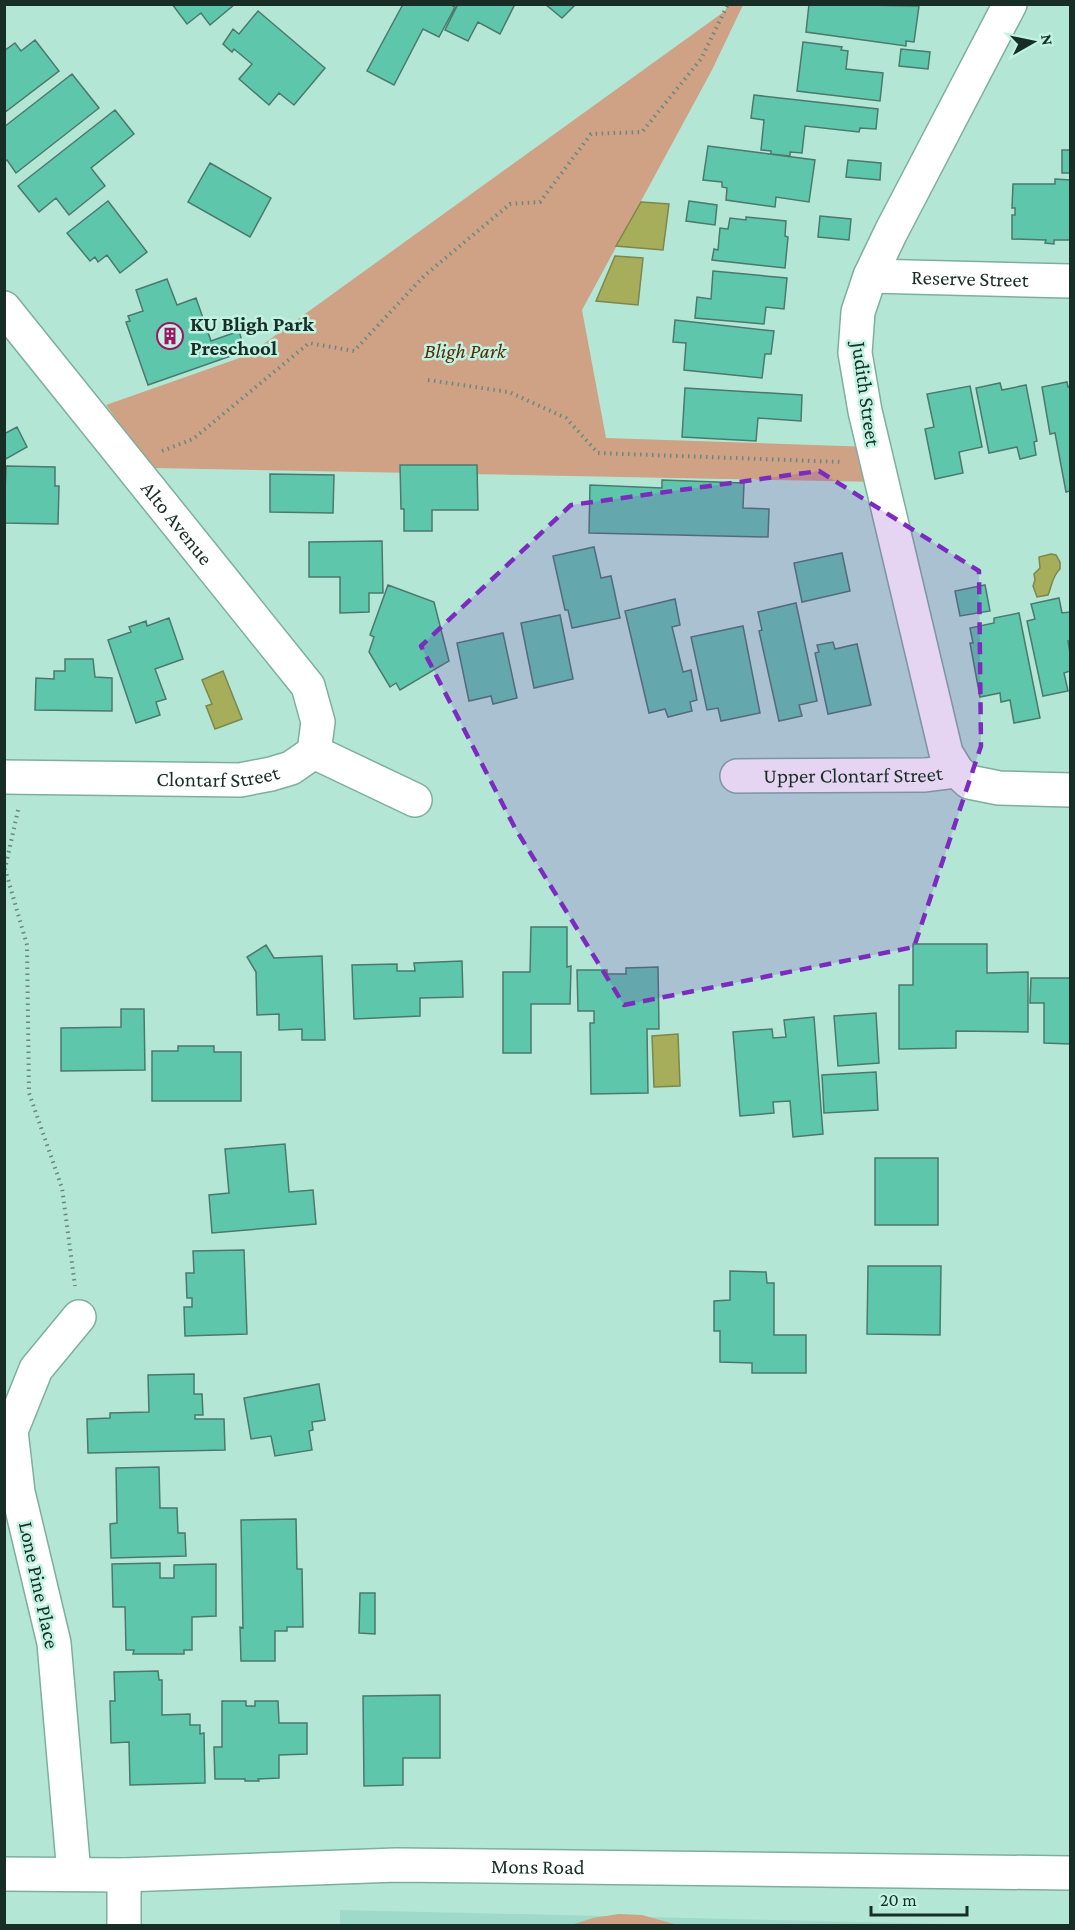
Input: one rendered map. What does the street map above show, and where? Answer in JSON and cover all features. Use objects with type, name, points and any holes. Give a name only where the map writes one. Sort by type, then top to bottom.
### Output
[{"type":"street","name":"Judith Street","points":[[957,771],[946,753],[877,464],[855,353],[858,312],[870,276],[1010,4]]},
{"type":"street","name":"Reserve Street","points":[[870,276],[1071,281]]},
{"type":"street","name":"Alto Avenue","points":[[4,308],[308,686],[318,722],[314,752]]},
{"type":"street","name":"Clontarf Street","points":[[15,777],[240,780],[291,768],[314,752]]},
{"type":"street","points":[[314,752],[415,800]]},
{"type":"street","name":"Upper Clontarf Street","points":[[737,776],[925,775],[957,771],[969,782],[999,789],[1071,790]]},
{"type":"street","name":"Lone Pine Place","points":[[74,1875],[54,1642],[18,1492],[11,1431],[36,1369],[79,1317]]},
{"type":"street","name":"Mons Road","points":[[4,1874],[124,1875],[396,1865],[1071,1873]]},
{"type":"street","points":[[124,1875],[124,1926]]},
{"type":"path","points":[[154,454],[194,439],[309,343],[354,351],[424,276],[510,204],[540,202],[591,134],[642,132],[701,60],[728,4]]},
{"type":"path","points":[[428,380],[509,392],[566,418],[598,453],[877,464]]},
{"type":"path","points":[[15,777],[5,869],[27,945],[29,1093],[62,1188],[79,1317]]},
{"type":"highlighted area","points":[[819,471],[979,571],[981,746],[914,947],[624,1005],[515,828],[421,646],[571,505]]},
{"type":"shaded area","points":[[641,202],[669,204],[663,250],[616,246]]},
{"type":"shaded area","points":[[615,256],[643,258],[638,305],[596,301]]},
{"type":"shaded area","points":[[1056,555],[1060,562],[1060,569],[1048,595],[1037,597],[1033,586],[1034,574],[1040,568],[1039,557]]},
{"type":"shaded area","points":[[223,671],[242,719],[215,729],[206,706],[212,704],[202,680]]},
{"type":"shaded area","points":[[678,1034],[680,1086],[654,1087],[652,1036]]},
{"type":"shaded area","points":[[340,1910],[991,1925],[340,1926]]},
{"type":"green space","name":"Bligh Park","points":[[728,5],[743,5],[712,70],[582,310],[606,438],[872,447],[881,482],[154,468],[106,405],[248,355],[725,11]]},
{"type":"green space","points":[[619,1914],[642,1915],[678,1925],[571,1925],[593,1918]]},
{"type":"building","points":[[172,4],[235,4],[210,25],[201,13],[187,24]]},
{"type":"building","points":[[400,4],[450,4],[455,7],[439,37],[423,29],[394,85],[367,71],[402,6]]},
{"type":"building","points":[[458,4],[515,4],[500,34],[478,22],[468,41],[445,30]]},
{"type":"building","points":[[545,4],[576,4],[562,18]]},
{"type":"building","points":[[809,4],[919,6],[914,42],[906,41],[906,46],[806,32]]},
{"type":"building","points":[[258,11],[325,68],[294,105],[279,93],[269,105],[239,79],[252,64],[234,49],[232,52],[223,44],[233,29],[239,34]]},
{"type":"building","points":[[35,40],[59,71],[4,113],[4,51],[15,43],[21,51]]},
{"type":"building","points":[[803,42],[842,47],[841,50],[848,51],[846,69],[883,73],[880,101],[797,91]]},
{"type":"building","points":[[901,49],[930,52],[928,69],[899,66]]},
{"type":"building","points":[[72,74],[99,108],[16,173],[7,160],[4,162],[4,127]]},
{"type":"building","points":[[754,95],[878,109],[876,129],[860,128],[859,132],[805,126],[802,153],[790,152],[790,156],[771,154],[771,151],[761,150],[764,120],[751,118]]},
{"type":"building","points":[[115,110],[134,134],[91,168],[105,186],[69,215],[56,198],[39,212],[18,186]]},
{"type":"building","points":[[708,146],[815,160],[809,202],[776,197],[775,207],[726,200],[727,188],[722,187],[722,182],[703,180]]},
{"type":"building","points":[[1062,150],[1070,150],[1070,173],[1062,173]]},
{"type":"building","points":[[848,160],[881,163],[880,180],[846,177]]},
{"type":"building","points":[[210,163],[271,198],[250,237],[188,202]]},
{"type":"building","points":[[1055,179],[1070,180],[1070,240],[1054,240],[1054,244],[1045,243],[1046,240],[1012,239],[1012,215],[1015,215],[1015,208],[1012,208],[1013,184],[1055,184]]},
{"type":"building","points":[[108,201],[147,252],[120,273],[107,255],[98,262],[95,257],[90,261],[67,233]]},
{"type":"building","points":[[689,201],[717,205],[715,225],[686,221]]},
{"type":"building","points":[[820,216],[851,219],[849,240],[818,237]]},
{"type":"building","points":[[746,217],[786,221],[785,236],[788,237],[785,268],[712,260],[714,249],[718,250],[720,228],[728,229],[730,218],[746,220]]},
{"type":"building","points":[[713,271],[787,278],[784,309],[766,307],[764,324],[695,318],[697,297],[711,299]]},
{"type":"building","name":"KU Bligh Park Preschool","points":[[167,279],[177,305],[196,298],[211,341],[239,331],[245,351],[148,385],[126,322],[130,321],[128,316],[143,311],[136,290]]},
{"type":"building","points":[[675,320],[774,331],[771,354],[765,354],[762,378],[684,370],[686,343],[673,342]]},
{"type":"building","points":[[1067,382],[1068,387],[1070,386],[1070,491],[1066,492],[1055,433],[1050,434],[1042,387]]},
{"type":"building","points":[[1000,383],[1002,390],[1026,385],[1037,441],[1034,442],[1036,455],[1020,459],[1017,447],[989,453],[976,388]]},
{"type":"building","points":[[970,386],[982,447],[959,452],[963,473],[935,479],[925,429],[934,427],[927,394]]},
{"type":"building","points":[[685,388],[802,395],[801,421],[758,418],[756,441],[682,437]]},
{"type":"building","points":[[17,427],[27,447],[4,460],[4,434]]},
{"type":"building","points":[[400,465],[477,465],[478,510],[432,510],[432,531],[404,531]]},
{"type":"building","points":[[6,466],[55,467],[55,486],[59,486],[58,524],[4,523]]},
{"type":"building","points":[[270,474],[334,475],[333,513],[270,512]]},
{"type":"building","points":[[662,480],[744,483],[743,508],[769,509],[768,537],[589,533],[590,485],[662,488]]},
{"type":"building","points":[[382,541],[383,593],[369,593],[369,612],[340,613],[340,577],[309,577],[309,542]]},
{"type":"building","points":[[594,547],[601,578],[611,576],[620,618],[572,628],[568,610],[565,610],[553,556]]},
{"type":"building","points":[[842,553],[850,591],[802,602],[794,563]]},
{"type":"building","points":[[388,585],[434,602],[449,661],[400,690],[396,683],[390,687],[369,652],[374,637],[370,635]]},
{"type":"building","points":[[985,585],[990,611],[960,616],[955,591]]},
{"type":"building","points":[[1059,598],[1062,613],[1070,612],[1070,640],[1068,641],[1070,671],[1064,673],[1068,691],[1043,696],[1027,621],[1035,619],[1031,604]]},
{"type":"building","points":[[675,599],[680,625],[672,627],[683,672],[691,670],[697,700],[690,702],[692,711],[668,717],[665,709],[649,713],[625,611]]},
{"type":"building","points":[[796,603],[817,701],[799,705],[802,716],[779,721],[759,631],[762,630],[758,612]]},
{"type":"building","points":[[1019,613],[1040,718],[1014,723],[1010,700],[1001,702],[1000,693],[980,697],[970,643],[973,643],[970,628],[994,623],[994,618]]},
{"type":"building","points":[[560,615],[573,679],[534,688],[521,623]]},
{"type":"building","points":[[169,618],[183,659],[155,669],[166,699],[156,702],[160,715],[136,723],[108,640],[131,632],[129,627],[146,621],[147,626]]},
{"type":"building","points":[[743,626],[760,713],[721,721],[718,708],[707,710],[691,637]]},
{"type":"building","points":[[503,633],[517,698],[493,704],[491,696],[469,701],[457,643]]},
{"type":"building","points":[[833,642],[835,649],[857,644],[871,705],[828,714],[815,653],[819,652],[817,645]]},
{"type":"building","points":[[65,659],[93,659],[95,677],[112,678],[112,711],[35,710],[36,678],[54,679],[54,671],[65,671]]},
{"type":"building","points":[[531,927],[567,927],[567,967],[571,966],[570,1004],[531,1004],[531,1053],[503,1053],[503,972],[530,972]]},
{"type":"building","points":[[913,944],[987,944],[987,973],[1028,972],[1028,1032],[956,1031],[956,1048],[899,1049],[899,985],[913,985]]},
{"type":"building","points":[[266,945],[274,958],[322,956],[325,1040],[302,1040],[302,1029],[279,1030],[279,1014],[257,1015],[256,972],[247,957]]},
{"type":"building","points":[[462,961],[463,997],[420,998],[420,1016],[354,1019],[352,965],[397,964],[397,971],[415,971],[414,963]]},
{"type":"building","points":[[658,967],[659,1029],[647,1029],[648,1093],[591,1094],[590,1023],[594,1023],[594,1011],[578,1011],[577,970],[607,970],[607,974],[626,974],[626,968]]},
{"type":"building","points":[[1031,978],[1070,978],[1070,1044],[1044,1043],[1044,1003],[1030,1003]]},
{"type":"building","points":[[121,1009],[144,1009],[145,1070],[61,1071],[61,1028],[121,1027]]},
{"type":"building","points":[[876,1013],[879,1063],[838,1066],[834,1016]]},
{"type":"building","points":[[814,1017],[823,1134],[793,1137],[790,1101],[773,1102],[774,1113],[740,1116],[733,1032],[772,1029],[773,1038],[786,1037],[784,1020]]},
{"type":"building","points":[[178,1046],[214,1046],[214,1052],[241,1052],[241,1101],[152,1101],[152,1051],[178,1051]]},
{"type":"building","points":[[876,1072],[878,1110],[824,1113],[822,1075]]},
{"type":"building","points":[[285,1144],[289,1192],[313,1190],[316,1224],[212,1233],[209,1195],[229,1193],[225,1149]]},
{"type":"building","points":[[875,1158],[938,1158],[938,1225],[875,1225]]},
{"type":"building","points":[[244,1250],[247,1334],[185,1336],[184,1307],[192,1307],[192,1298],[187,1298],[186,1273],[194,1273],[193,1251]]},
{"type":"building","points":[[868,1266],[941,1266],[940,1335],[867,1334]]},
{"type":"building","points":[[730,1271],[766,1272],[767,1283],[774,1283],[774,1335],[806,1335],[806,1373],[752,1373],[752,1363],[720,1362],[720,1331],[714,1331],[714,1301],[730,1300]]},
{"type":"building","points":[[194,1374],[194,1394],[202,1394],[203,1415],[195,1415],[195,1419],[224,1419],[225,1450],[88,1453],[87,1419],[110,1418],[110,1413],[149,1412],[148,1375]]},
{"type":"building","points":[[319,1384],[325,1420],[312,1422],[313,1430],[309,1431],[312,1450],[275,1456],[271,1436],[251,1439],[244,1398]]},
{"type":"building","points":[[159,1467],[160,1508],[177,1508],[178,1533],[185,1533],[186,1556],[111,1558],[110,1524],[117,1523],[116,1468]]},
{"type":"building","points":[[296,1519],[297,1569],[302,1569],[303,1627],[287,1627],[287,1631],[275,1631],[275,1661],[241,1661],[240,1627],[243,1628],[241,1520]]},
{"type":"building","points":[[160,1563],[160,1578],[174,1578],[174,1565],[216,1564],[216,1616],[192,1617],[192,1650],[184,1650],[184,1654],[133,1654],[134,1650],[126,1650],[125,1607],[113,1607],[112,1564]]},
{"type":"building","points":[[360,1593],[375,1593],[375,1634],[359,1633]]},
{"type":"building","points":[[158,1671],[159,1680],[162,1680],[162,1715],[190,1714],[190,1725],[200,1725],[200,1734],[204,1733],[205,1783],[130,1785],[129,1742],[111,1743],[110,1701],[115,1701],[114,1672]]},
{"type":"building","points":[[440,1695],[440,1758],[403,1758],[403,1785],[364,1786],[363,1696]]},
{"type":"building","points":[[222,1701],[246,1701],[246,1706],[255,1706],[255,1701],[278,1701],[279,1723],[307,1723],[307,1754],[279,1755],[279,1778],[258,1779],[259,1781],[215,1779],[214,1747],[222,1747]]},
{"type":"place","name":"KU Bligh Park Preschool","points":[[170,336]]}]
